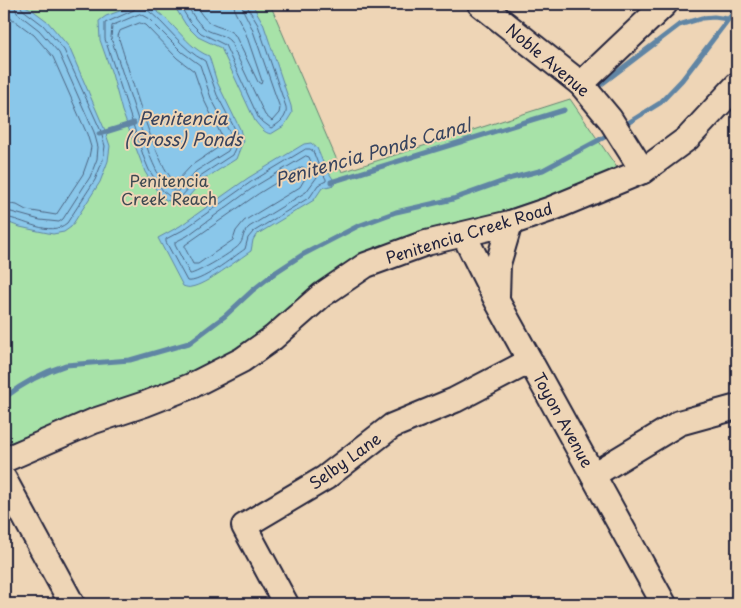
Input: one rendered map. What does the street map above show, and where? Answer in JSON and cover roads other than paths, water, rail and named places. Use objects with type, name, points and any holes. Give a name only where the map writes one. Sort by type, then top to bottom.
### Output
[{"type":"street","name":"Noble Avenue","points":[[480,4],[581,84],[610,119],[643,171]]},
{"type":"street","points":[[581,84],[665,4]]},
{"type":"street","name":"Penitencia Creek Road","points":[[4,460],[94,421],[191,386],[242,360],[273,338],[322,295],[366,265],[426,243],[510,223],[551,209],[643,171],[688,138],[737,85]]},
{"type":"street","points":[[497,301],[498,264],[510,223]]},
{"type":"street","name":"Toyon Avenue","points":[[464,234],[497,301],[664,604]]},
{"type":"street","name":"Selby Lane","points":[[286,604],[244,526],[325,478],[392,426],[455,400],[530,361]]},
{"type":"street","points":[[593,475],[679,422],[737,407]]},
{"type":"street","points":[[4,479],[72,604]]},
{"type":"water","name":"Penitencia (Gross) Ponds","points":[[4,4],[21,4],[31,9],[47,21],[69,47],[110,146],[108,161],[100,182],[71,227],[64,232],[53,234],[20,227],[4,221]]},
{"type":"water","name":"Penitencia (Gross) Ponds","points":[[139,4],[158,12],[199,51],[209,56],[217,82],[240,129],[243,141],[236,159],[203,180],[183,203],[166,200],[159,194],[145,172],[122,111],[100,40],[99,21],[106,16]]},
{"type":"water","name":"Penitencia (Gross) Ponds","points":[[173,4],[252,4],[263,23],[291,106],[292,113],[284,126],[271,134],[260,127],[255,121],[221,48],[198,37],[186,25]]},
{"type":"water","name":"Penitencia (Gross) Ponds","points":[[311,143],[317,148],[325,167],[335,182],[334,185],[322,188],[314,200],[256,235],[251,251],[221,272],[197,285],[183,286],[158,238],[180,226],[248,178],[304,144]]},
{"type":"waterway","points":[[623,126],[660,103],[682,80],[737,8]]},
{"type":"waterway","name":"Penitencia Ponds Canal","points":[[595,89],[679,25],[702,18],[728,19]]},
{"type":"waterway","name":"Penitencia Ponds Canal","points":[[331,182],[564,110]]},
{"type":"waterway","name":"Penitencia Ponds Canal","points":[[99,134],[134,123]]},
{"type":"waterway","points":[[4,398],[34,379],[66,365],[130,360],[189,343],[225,316],[276,272],[302,255],[358,226],[396,212],[453,199],[512,178],[543,170],[612,133]]},
{"type":"park label","name":"Penitencia Creek Reach","points":[[169,190]]}]
